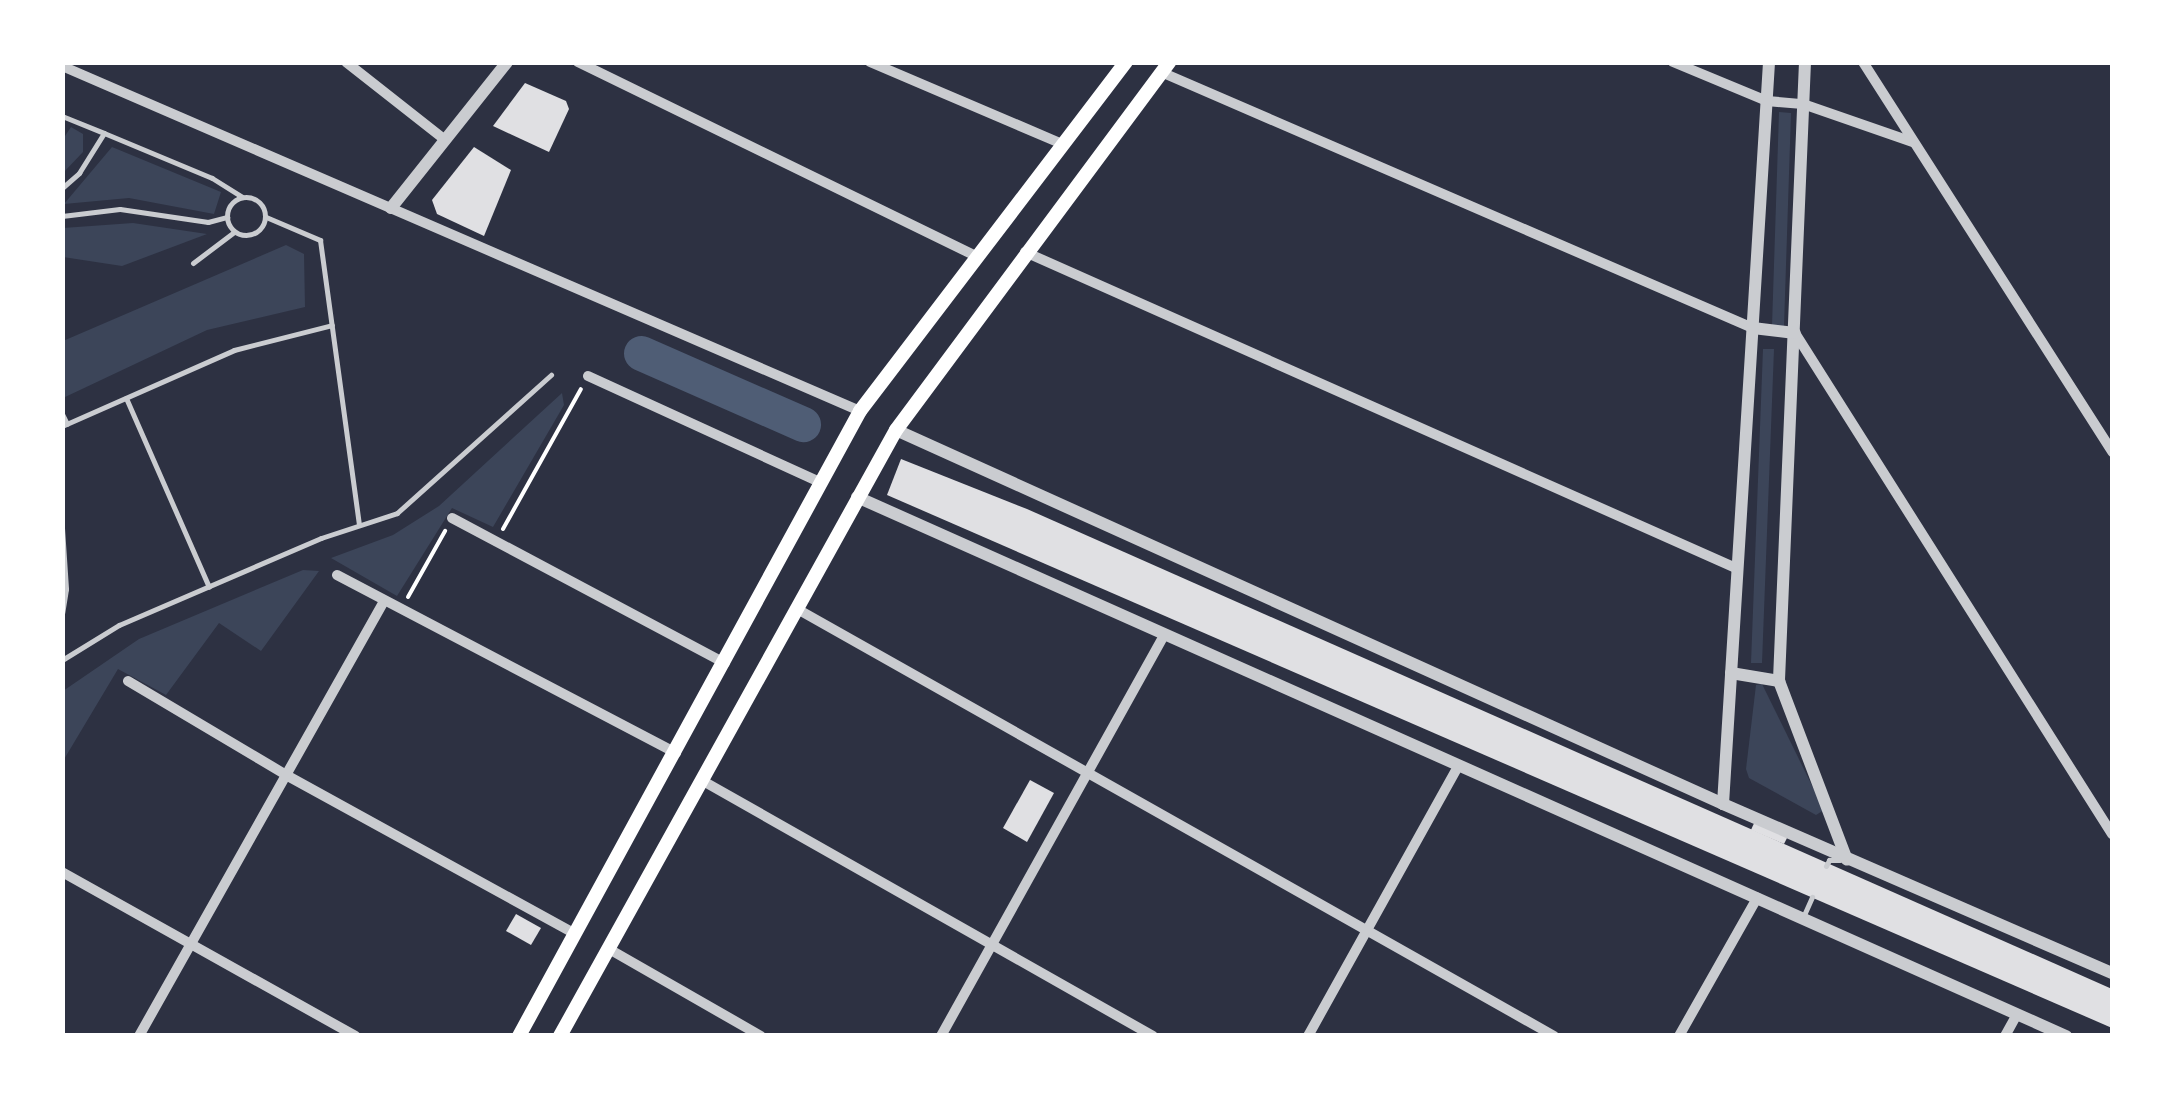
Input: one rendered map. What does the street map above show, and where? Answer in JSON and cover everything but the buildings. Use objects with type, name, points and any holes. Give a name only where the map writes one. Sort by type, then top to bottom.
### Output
[{"type":"main road","points":[[519,1036],[726,663],[860,411],[1126,62]]},
{"type":"main road","points":[[560,1036],[896,430],[1165,68]]},
{"type":"street","points":[[346,62],[445,140]]},
{"type":"street","points":[[391,208],[507,62]]},
{"type":"street","points":[[578,62],[978,257]]},
{"type":"street","points":[[870,62],[1062,144]]},
{"type":"street","points":[[1674,62],[1767,101],[1803,104],[1914,142]]},
{"type":"street","points":[[1723,804],[1770,62]]},
{"type":"street","points":[[1805,62],[1779,681],[1848,860]]},
{"type":"street","points":[[1863,62],[2112,452]]},
{"type":"street","points":[[62,66],[860,411]]},
{"type":"street","points":[[1165,68],[1753,328],[1795,332]]},
{"type":"street","points":[[1025,252],[1738,570]]},
{"type":"street","points":[[1795,332],[2112,834]]},
{"type":"street","points":[[588,376],[820,482]]},
{"type":"street","points":[[896,430],[1848,860],[2112,973]]},
{"type":"street","points":[[857,497],[2066,1036]]},
{"type":"street","points":[[452,518],[726,663]]},
{"type":"street","points":[[337,576],[676,753]]},
{"type":"street","points":[[138,1036],[384,602]]},
{"type":"street","points":[[799,610],[1554,1036]]},
{"type":"street","points":[[940,1036],[1165,634]]},
{"type":"street","points":[[1731,673],[1779,681]]},
{"type":"street","points":[[128,681],[286,775],[575,934]]},
{"type":"street","points":[[1308,1036],[1459,765]]},
{"type":"street","points":[[703,781],[1154,1036]]},
{"type":"street","points":[[62,872],[355,1036]]},
{"type":"street","points":[[1679,1036],[1757,898]]},
{"type":"street","points":[[609,950],[761,1036]]},
{"type":"street","points":[[2005,1036],[2017,1014]]},
{"type":"lane","points":[[62,116],[212,178],[259,202],[266,217],[320,240],[360,524]]},
{"type":"lane","points":[[62,188],[79,172],[104,134]]},
{"type":"lane","points":[[235,232],[227,217],[231,204],[243,197]]},
{"type":"lane","points":[[62,216],[120,209],[208,222],[227,217]]},
{"type":"lane","points":[[193,264],[235,232],[255,234],[266,217]]},
{"type":"lane","points":[[62,414],[65,425],[234,350],[332,324]]},
{"type":"lane","points":[[62,660],[119,625],[360,524],[397,513],[550,375]]},
{"type":"lane","points":[[126,398],[209,586]]},
{"type":"lane","points":[[62,528],[66,589],[62,613]]},
{"type":"lane","points":[[1826,866],[1829,860],[1848,860]]},
{"type":"lane","points":[[1802,918],[1812,898]]},
{"type":"path","points":[[496,542],[588,376]]},
{"type":"path","points":[[401,610],[452,518]]},
{"type":"shaded area","points":[[1779,112],[1791,113],[1784,326],[1772,326]]},
{"type":"shaded area","points":[[71,127],[83,134],[83,152],[63,173],[63,139]]},
{"type":"shaded area","points":[[112,147],[221,192],[214,214],[129,198],[64,204]]},
{"type":"shaded area","points":[[133,223],[207,234],[122,266],[63,257],[63,228]]},
{"type":"shaded area","points":[[286,245],[304,254],[305,307],[207,330],[63,398],[63,341]]},
{"type":"shaded area","points":[[1763,349],[1774,349],[1762,663],[1751,663]]},
{"type":"shaded area","points":[[562,393],[564,405],[493,527],[452,508],[397,596],[331,558],[393,535],[439,506]]},
{"type":"shaded area","points":[[303,570],[319,571],[261,651],[219,623],[166,695],[118,669],[63,761],[63,691],[139,639]]},
{"type":"shaded area","points":[[1762,684],[1824,810],[1816,815],[1749,778],[1746,769],[1756,685]]},
{"type":"waterway","points":[[641,353],[803,424]]}]
